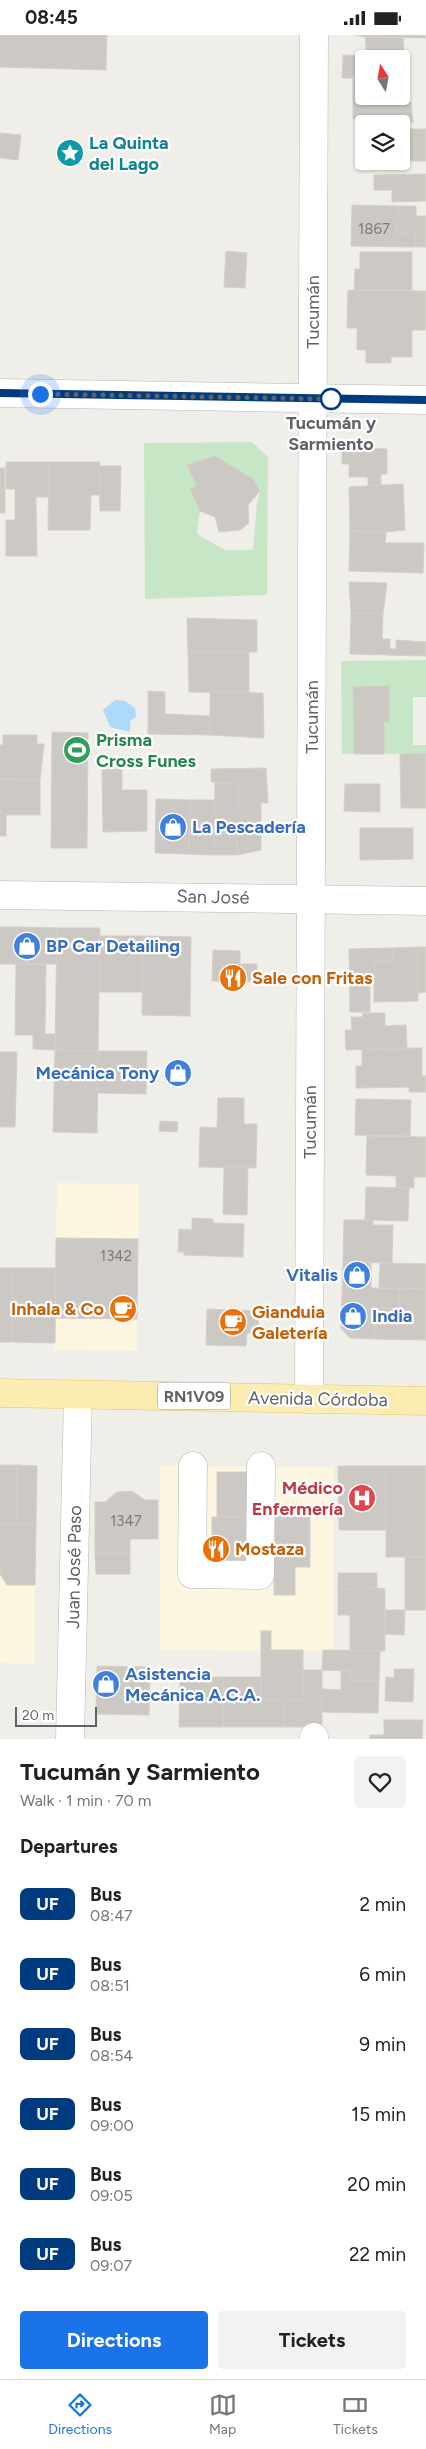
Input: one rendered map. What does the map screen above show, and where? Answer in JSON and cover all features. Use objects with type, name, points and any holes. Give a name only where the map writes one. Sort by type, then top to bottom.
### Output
[{"type":"main road","name":"Avenida Córdoba","points":[[0,1393],[426,1401]]},
{"type":"street","name":"Tucumán","points":[[310,1399],[314,35]]},
{"type":"street","points":[[0,393],[426,400]]},
{"type":"street","name":"San José","points":[[0,895],[426,901]]},
{"type":"street","name":"Juan José Paso","points":[[70,1739],[78,1395]]},
{"type":"street","points":[[193,1467],[192,1575],[260,1575],[261,1466]]},
{"type":"shaded area","points":[[57,1183],[139,1184],[137,1351],[54,1350]]},
{"type":"shaded area","name":"Mostaza","points":[[160,1466],[334,1467],[333,1651],[160,1650]]},
{"type":"shaded area","points":[[0,1524],[36,1524],[34,1664],[0,1663]]},
{"type":"green space","points":[[252,442],[268,457],[267,595],[145,599],[144,443]],"holes":[[[188,465],[253,479],[260,491],[257,503],[253,550],[225,550],[197,534],[200,511],[190,489],[197,486]]]},
{"type":"green space","points":[[426,660],[426,697],[413,697],[413,745],[426,745],[426,753],[384,754],[384,722],[389,722],[353,687],[354,754],[342,754],[341,661]]},
{"type":"water","points":[[115,700],[125,701],[135,708],[136,717],[130,721],[130,732],[110,727],[103,710]]},
{"type":"building","points":[[0,35],[107,35],[106,70],[0,67]]},
{"type":"building","points":[[354,35],[426,35],[426,38],[365,37]]},
{"type":"building","points":[[365,37],[403,37],[404,50],[366,50]]},
{"type":"building","points":[[343,55],[355,56],[355,78],[342,78]]},
{"type":"building","points":[[353,78],[355,78],[355,105],[410,105],[411,102],[413,122],[410,122],[410,115],[355,115],[355,119],[353,119]]},
{"type":"building","points":[[410,129],[426,129],[426,161],[410,161]]},
{"type":"building","points":[[0,133],[21,135],[18,160],[0,158]]},
{"type":"building","points":[[426,174],[426,201],[392,202],[392,190],[374,190],[374,175]]},
{"type":"building","points":[[352,205],[398,206],[397,232],[415,232],[415,247],[351,246]]},
{"type":"building","points":[[398,206],[416,206],[416,216],[426,216],[426,247],[415,247],[415,232],[397,232]]},
{"type":"building","points":[[226,251],[247,253],[245,288],[224,287]]},
{"type":"building","points":[[360,252],[412,252],[412,290],[354,290],[355,269],[360,269]]},
{"type":"building","points":[[348,290],[426,291],[426,330],[412,330],[412,357],[391,357],[391,363],[366,363],[366,350],[357,350],[357,328],[347,328]]},
{"type":"building","points":[[342,440],[357,441],[356,448],[387,449],[387,474],[381,474],[381,485],[368,486],[368,477],[349,477],[349,464],[342,464]]},
{"type":"building","points":[[215,456],[253,479],[260,491],[248,505],[249,523],[240,530],[219,532],[215,517],[200,511],[190,489],[197,486],[187,465]]},
{"type":"building","points":[[6,462],[49,462],[48,497],[36,497],[37,556],[6,556],[6,520],[15,520],[15,489],[6,489]]},
{"type":"building","points":[[49,462],[100,462],[100,495],[91,495],[90,530],[48,530]]},
{"type":"building","points":[[99,466],[121,466],[120,511],[100,511]]},
{"type":"building","points":[[0,468],[5,468],[5,513],[0,513]]},
{"type":"building","points":[[403,484],[405,530],[386,532],[350,531],[349,487]]},
{"type":"building","points":[[350,531],[386,532],[385,543],[424,543],[423,573],[349,571]]},
{"type":"building","points":[[349,582],[387,583],[383,614],[351,613]]},
{"type":"building","points":[[351,613],[383,614],[382,639],[390,639],[390,649],[396,649],[396,640],[426,642],[426,656],[350,654]]},
{"type":"building","points":[[187,618],[257,620],[257,652],[188,652]]},
{"type":"building","points":[[188,652],[249,652],[249,693],[189,692]]},
{"type":"building","points":[[389,686],[389,722],[384,722],[384,754],[354,754],[353,687]]},
{"type":"building","points":[[148,691],[165,692],[165,714],[210,716],[210,735],[148,734]]},
{"type":"building","points":[[210,692],[263,693],[264,738],[210,735]]},
{"type":"building","points":[[52,732],[88,733],[87,848],[51,848]]},
{"type":"building","points":[[3,735],[37,735],[37,744],[44,744],[40,780],[0,779],[0,745],[3,745]]},
{"type":"building","points":[[426,753],[426,808],[401,808],[400,754]]},
{"type":"building","points":[[266,768],[268,803],[261,803],[261,850],[237,855],[238,784],[211,782],[211,769]]},
{"type":"building","points":[[102,769],[122,769],[122,790],[147,790],[147,831],[103,832]]},
{"type":"building","points":[[0,779],[40,780],[40,815],[6,815],[6,836],[0,836]]},
{"type":"building","points":[[215,783],[238,784],[237,855],[214,855]]},
{"type":"building","points":[[345,784],[380,784],[380,812],[344,811]]},
{"type":"building","name":"La Pescadería","points":[[156,799],[190,800],[189,854],[155,853]]},
{"type":"building","points":[[190,800],[215,800],[214,855],[189,854]]},
{"type":"building","points":[[360,828],[413,828],[413,859],[360,860]]},
{"type":"building","points":[[0,927],[17,927],[16,964],[0,964]]},
{"type":"building","points":[[17,927],[57,928],[56,964],[16,964]]},
{"type":"building","points":[[57,928],[100,928],[98,1051],[55,1050]]},
{"type":"building","points":[[100,936],[143,936],[142,992],[99,992]]},
{"type":"building","points":[[143,936],[191,937],[190,1016],[142,1015]]},
{"type":"building","points":[[418,947],[426,947],[426,992],[418,993]]},
{"type":"building","points":[[418,947],[418,1001],[374,1002],[374,962],[392,961],[392,948]]},
{"type":"building","points":[[392,948],[392,961],[374,962],[375,978],[370,978],[370,1012],[350,1012],[349,949]]},
{"type":"building","points":[[213,950],[240,951],[240,964],[257,964],[257,982],[212,981]]},
{"type":"building","points":[[16,964],[46,965],[45,1034],[55,1034],[55,1050],[33,1049],[33,1035],[15,1035]]},
{"type":"building","points":[[363,1013],[385,1013],[385,1026],[406,1025],[407,1048],[346,1050],[345,1030],[352,1030],[351,1017],[362,1017]]},
{"type":"building","points":[[422,1048],[422,1076],[426,1076],[426,1092],[409,1092],[409,1087],[356,1088],[356,1066],[362,1066],[362,1049]]},
{"type":"building","points":[[55,1050],[98,1051],[97,1133],[53,1132]]},
{"type":"building","points":[[98,1051],[147,1051],[146,1094],[97,1093]]},
{"type":"building","points":[[0,1052],[17,1052],[15,1127],[0,1127]]},
{"type":"building","points":[[218,1098],[244,1098],[244,1124],[257,1124],[256,1168],[199,1167],[200,1127],[217,1128]]},
{"type":"building","points":[[356,1099],[411,1100],[410,1136],[355,1135]]},
{"type":"building","points":[[160,1121],[178,1122],[177,1132],[159,1131]]},
{"type":"building","points":[[367,1136],[426,1137],[426,1177],[414,1177],[414,1188],[396,1188],[396,1176],[366,1175]]},
{"type":"building","points":[[224,1167],[248,1167],[247,1215],[223,1214]]},
{"type":"building","points":[[366,1187],[409,1188],[408,1221],[365,1220]]},
{"type":"building","points":[[192,1218],[213,1219],[213,1223],[244,1224],[243,1257],[184,1255],[184,1252],[178,1252],[179,1229],[192,1230]]},
{"type":"building","points":[[344,1220],[373,1220],[373,1225],[393,1225],[392,1263],[343,1262]]},
{"type":"building","points":[[56,1238],[138,1239],[137,1319],[55,1318]]},
{"type":"building","name":"Vitalis","points":[[343,1262],[371,1263],[371,1288],[400,1289],[399,1309],[365,1309],[365,1300],[342,1299]]},
{"type":"building","points":[[380,1263],[426,1264],[426,1289],[379,1288]]},
{"type":"building","points":[[0,1268],[13,1268],[12,1342],[0,1342]]},
{"type":"building","points":[[13,1268],[56,1268],[55,1343],[12,1342]]},
{"type":"building","points":[[400,1289],[426,1289],[426,1340],[374,1339],[375,1309],[399,1309]]},
{"type":"building","name":"India","points":[[342,1299],[365,1300],[364,1323],[341,1323]]},
{"type":"building","name":"Gianduia Galetería","points":[[207,1309],[259,1311],[258,1334],[247,1333],[246,1346],[206,1345]]},
{"type":"building","points":[[365,1309],[375,1309],[374,1339],[350,1338],[341,1328],[341,1323],[364,1323]]},
{"type":"building","points":[[0,1465],[17,1465],[16,1524],[0,1524]]},
{"type":"building","points":[[17,1465],[37,1466],[36,1524],[16,1524]]},
{"type":"building","name":"Médico Enfermería","points":[[338,1466],[386,1466],[386,1530],[339,1530]]},
{"type":"building","points":[[386,1466],[426,1466],[426,1557],[386,1557]]},
{"type":"building","points":[[217,1472],[249,1472],[249,1517],[217,1517]]},
{"type":"building","points":[[132,1491],[145,1500],[158,1500],[158,1539],[130,1539],[130,1554],[95,1554],[95,1502],[105,1502],[117,1492]]},
{"type":"building","points":[[274,1514],[310,1514],[310,1567],[295,1567],[295,1595],[274,1595]]},
{"type":"building","points":[[212,1517],[255,1517],[255,1564],[212,1564]]},
{"type":"building","points":[[0,1524],[36,1524],[35,1585],[7,1585],[0,1574]]},
{"type":"building","points":[[95,1554],[130,1554],[130,1574],[96,1574]]},
{"type":"building","points":[[405,1557],[426,1557],[426,1610],[405,1610]]},
{"type":"building","points":[[338,1573],[377,1573],[377,1590],[338,1590]]},
{"type":"building","points":[[385,1589],[385,1651],[350,1651],[350,1615],[338,1615],[338,1590]]},
{"type":"building","points":[[386,1610],[405,1610],[404,1635],[385,1634]]},
{"type":"building","points":[[261,1631],[271,1631],[271,1650],[261,1650]]},
{"type":"building","points":[[261,1650],[303,1650],[303,1700],[261,1701]]},
{"type":"building","points":[[323,1650],[380,1651],[379,1681],[350,1681],[350,1671],[322,1670]]},
{"type":"building","points":[[97,1666],[150,1667],[149,1715],[96,1714]]},
{"type":"building","points":[[394,1669],[414,1669],[413,1702],[385,1701],[386,1677],[394,1678]]},
{"type":"building","points":[[303,1670],[322,1670],[322,1727],[284,1727],[284,1700],[303,1700]]},
{"type":"building","points":[[341,1670],[350,1671],[350,1681],[379,1681],[378,1713],[321,1712],[322,1689],[341,1690]]},
{"type":"building","points":[[180,1677],[223,1677],[223,1727],[179,1727]]},
{"type":"building","points":[[223,1677],[261,1677],[261,1701],[284,1700],[284,1727],[223,1727]]},
{"type":"building","points":[[384,1720],[423,1720],[422,1739],[370,1739],[370,1735],[384,1735]]},
{"type":"bus line","name":"UF","points":[[0,393],[426,400]]},
{"type":"place","name":"La Quinta del Lago","points":[[70,153]]},
{"type":"place","name":"Tucumán y Sarmiento","points":[[331,399]]},
{"type":"place","name":"Prisma Cross Funes","points":[[77,750]]},
{"type":"place","name":"La Pescadería","points":[[173,827]]},
{"type":"place","name":"BP Car Detailing","points":[[27,946]]},
{"type":"place","name":"Sale con Fritas","points":[[233,978]]},
{"type":"place","name":"Mecánica Tony","points":[[178,1073]]},
{"type":"place","name":"Vitalis","points":[[357,1275]]},
{"type":"place","name":"Inhala & Co","points":[[123,1309]]},
{"type":"place","name":"India","points":[[353,1316]]},
{"type":"place","name":"Gianduia Galetería","points":[[233,1322]]},
{"type":"place","name":"Médico Enfermería","points":[[362,1498]]},
{"type":"place","name":"Mostaza","points":[[216,1549]]},
{"type":"place","name":"Asistencia Mecánica A.C.A.","points":[[106,1684]]},
{"type":"route","points":[[40,394],[331,399]]}]
